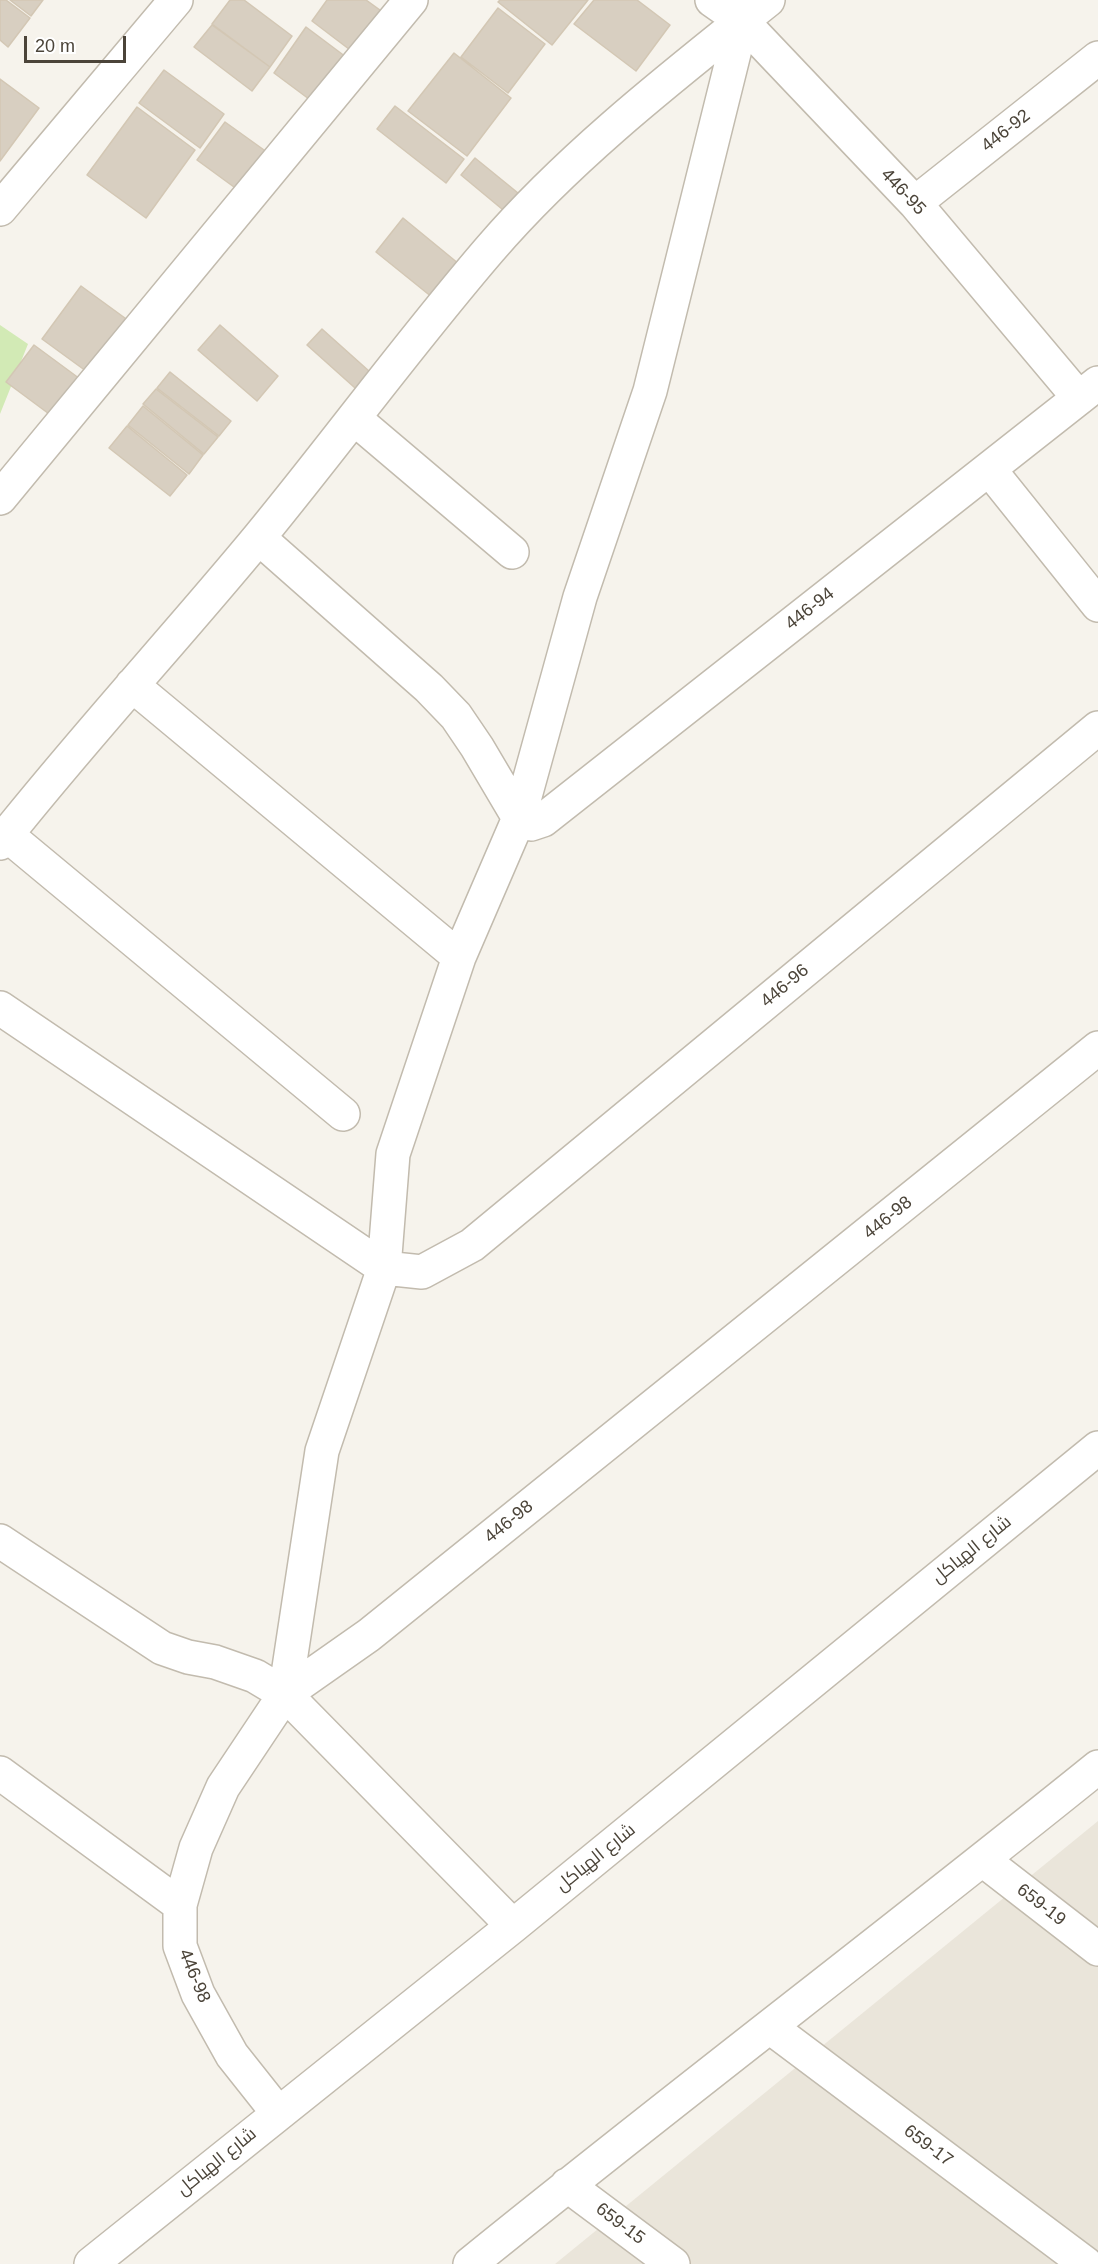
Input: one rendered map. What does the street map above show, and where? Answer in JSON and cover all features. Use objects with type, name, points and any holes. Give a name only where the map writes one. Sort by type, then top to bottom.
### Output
[{"type":"street","points":[[0,209],[176,0]]},
{"type":"street","points":[[0,498],[411,0]]},
{"type":"street","name":"446-95","points":[[712,0],[742,21],[1088,390]]},
{"type":"street","points":[[343,1114],[3,839],[258,538],[356,419],[402,357],[491,248],[550,186],[616,126],[768,0]]},
{"type":"street","points":[[285,1694],[322,1450],[384,1268],[393,1154],[459,957],[519,818],[580,597],[650,391],[742,21]]},
{"type":"street","name":"446-92","points":[[915,203],[1098,58]]},
{"type":"street","name":"446-94","points":[[519,818],[531,824],[543,820],[1088,390]]},
{"type":"street","points":[[356,419],[512,552]]},
{"type":"street","points":[[989,469],[1098,605]]},
{"type":"street","points":[[258,538],[429,688],[456,716],[519,818]]},
{"type":"street","points":[[132,685],[459,957]]},
{"type":"street","name":"446-96","points":[[384,1268],[422,1272],[472,1245],[1098,728]]},
{"type":"street","points":[[0,1008],[384,1268]]},
{"type":"street","name":"446-98","points":[[278,2113],[232,2055],[198,1994],[180,1946],[180,1905],[196,1848],[224,1786],[285,1694],[369,1635],[1098,1048]]},
{"type":"street","name":"شارع الهياكل","points":[[91,2264],[513,1926],[1098,1448]]},
{"type":"street","points":[[0,1541],[162,1648],[189,1657],[215,1662],[255,1676],[285,1694],[513,1926]]},
{"type":"street","points":[[470,2264],[1098,1767]]},
{"type":"street","points":[[0,1773],[180,1905]]},
{"type":"street","name":"659-19","points":[[983,1860],[1098,1949]]},
{"type":"street","name":"659-17","points":[[770,2027],[1086,2264]]},
{"type":"street","name":"659-15","points":[[567,2185],[673,2264]]},
{"type":"shaded area","points":[[1098,1821],[1098,2264],[555,2264]]},
{"type":"green space","points":[[0,325],[28,344],[0,414]]},
{"type":"building","points":[[0,0],[6,0],[30,18],[8,47],[0,40]]},
{"type":"building","points":[[10,0],[43,0],[31,16]]},
{"type":"building","points":[[230,0],[244,0],[292,36],[270,67],[212,24]]},
{"type":"building","points":[[327,0],[366,0],[391,18],[362,59],[312,21]]},
{"type":"building","points":[[500,0],[588,0],[552,45],[498,2]]},
{"type":"building","points":[[594,0],[637,0],[670,25],[636,71],[574,24]]},
{"type":"building","points":[[498,8],[545,44],[508,93],[461,57]]},
{"type":"building","points":[[212,25],[270,67],[252,91],[194,47]]},
{"type":"building","points":[[306,27],[354,63],[321,108],[274,73]]},
{"type":"building","points":[[454,53],[511,98],[467,156],[408,111]]},
{"type":"building","points":[[164,70],[224,114],[200,148],[139,103]]},
{"type":"building","points":[[0,79],[39,108],[0,161]]},
{"type":"building","points":[[395,106],[464,159],[446,183],[377,129]]},
{"type":"building","points":[[137,107],[195,150],[146,218],[87,175]]},
{"type":"building","points":[[225,122],[278,160],[249,198],[197,160]]},
{"type":"building","points":[[475,158],[534,206],[520,224],[461,175]]},
{"type":"building","points":[[403,218],[470,273],[443,306],[376,252]]},
{"type":"building","points":[[81,286],[140,329],[101,382],[42,339]]},
{"type":"building","points":[[220,325],[278,376],[257,401],[198,350]]},
{"type":"building","points":[[322,329],[379,380],[364,396],[307,345]]},
{"type":"building","points":[[34,345],[95,390],[68,428],[6,382]]},
{"type":"building","points":[[170,372],[231,421],[219,436],[157,388]]},
{"type":"building","points":[[156,389],[218,437],[204,454],[143,404]]},
{"type":"building","points":[[143,406],[203,455],[189,474],[128,425]]},
{"type":"building","points":[[127,426],[187,475],[170,496],[109,448]]}]
